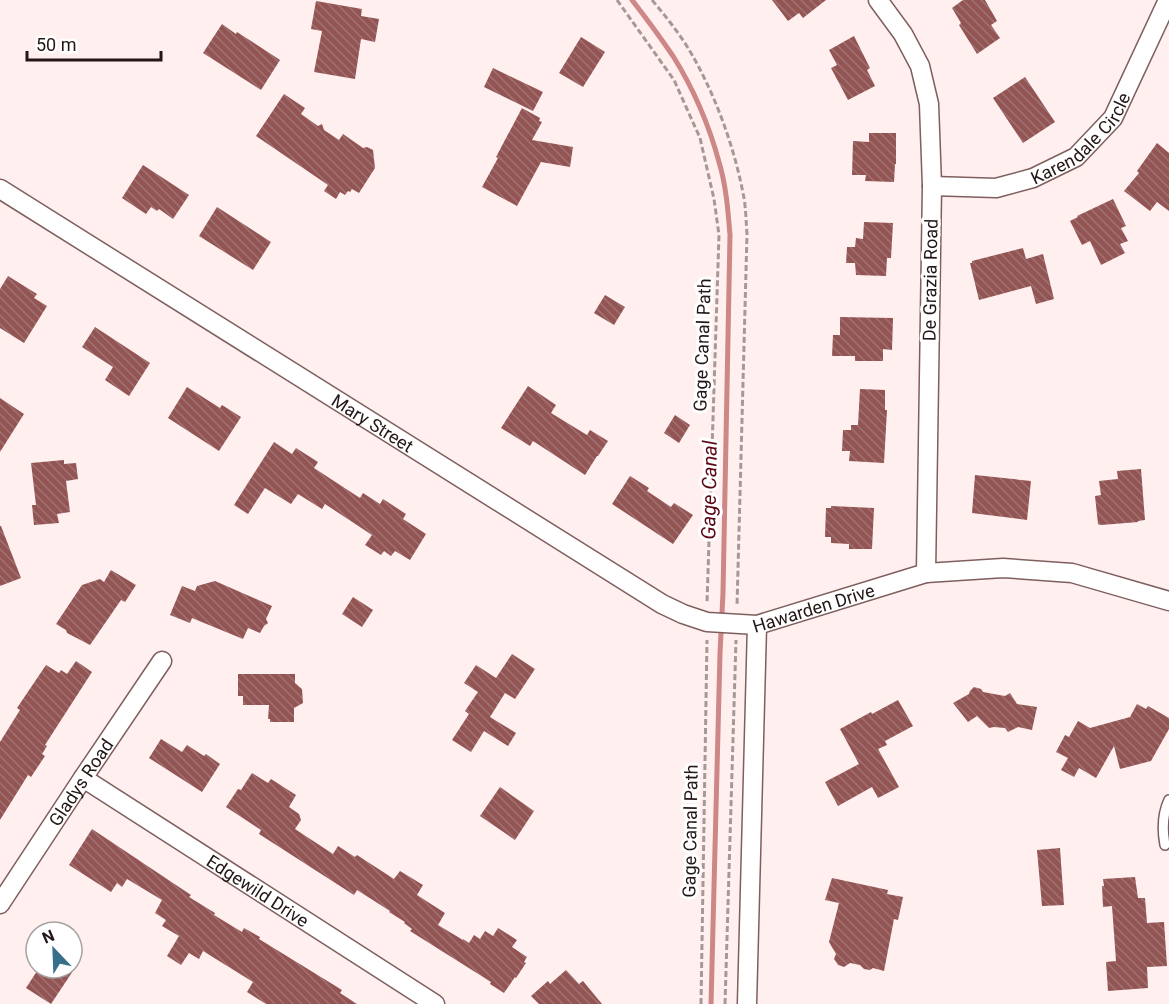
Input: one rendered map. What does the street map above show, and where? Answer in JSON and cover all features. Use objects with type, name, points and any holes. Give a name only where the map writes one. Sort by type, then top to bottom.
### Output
[{"type":"street","name":"De Grazia Road","points":[[878,0],[903,34],[920,66],[929,104],[932,186],[926,573]]},
{"type":"street","name":"Karendale Circle","points":[[932,186],[996,188],[1033,178],[1076,157],[1113,118],[1168,0]]},
{"type":"street","name":"Mary Street","points":[[0,189],[662,604],[683,614],[707,621],[757,625]]},
{"type":"street","name":"Hawarden Drive","points":[[747,1004],[757,625],[926,573],[1004,568],[1072,573],[1169,601]]},
{"type":"street","name":"Gladys Road","points":[[0,904],[162,661]]},
{"type":"street","name":"Edgewild Drive","points":[[83,778],[435,1004]]},
{"type":"lane","points":[[1165,845],[1162,828],[1169,800]]},
{"type":"path","name":"Gage Canal Path","points":[[617,0],[674,80],[700,138],[714,199],[719,236],[707,621],[701,1004]]},
{"type":"path","points":[[652,0],[695,60],[730,142],[744,199],[747,234],[725,1004]]},
{"type":"building","points":[[772,0],[826,0],[803,18],[799,13],[788,21]]},
{"type":"building","points":[[963,0],[985,0],[997,21],[991,25],[1000,38],[977,54],[959,25],[961,23],[952,8]]},
{"type":"building","points":[[316,1],[362,9],[361,16],[379,19],[375,42],[361,39],[355,79],[314,72],[322,31],[311,29]]},
{"type":"building","points":[[222,24],[280,60],[261,90],[203,53]]},
{"type":"building","points":[[854,36],[870,68],[867,70],[875,86],[848,100],[831,68],[837,65],[829,50]]},
{"type":"building","points":[[581,37],[605,52],[583,87],[559,73]]},
{"type":"building","points":[[493,68],[543,92],[533,111],[484,87]]},
{"type":"building","points":[[1025,77],[1055,122],[1023,143],[993,98]]},
{"type":"building","points":[[284,94],[305,108],[301,114],[318,126],[322,124],[324,130],[339,140],[343,134],[363,148],[373,150],[375,168],[359,193],[352,189],[345,195],[340,192],[336,199],[324,191],[328,185],[256,136]]},
{"type":"building","points":[[522,108],[540,118],[539,121],[542,122],[532,140],[573,147],[570,167],[541,162],[517,206],[482,187]]},
{"type":"building","points":[[869,133],[896,133],[894,182],[865,181],[866,175],[852,175],[853,141],[869,142]]},
{"type":"building","points":[[1157,143],[1169,153],[1169,211],[1157,202],[1150,211],[1124,191],[1139,173],[1137,171]]},
{"type":"building","points":[[143,165],[189,195],[173,219],[159,209],[157,211],[151,207],[146,214],[122,198]]},
{"type":"building","points":[[1113,199],[1126,226],[1121,228],[1128,241],[1120,244],[1125,253],[1101,265],[1090,241],[1082,245],[1070,221]]},
{"type":"building","points":[[217,207],[271,242],[253,270],[199,236]]},
{"type":"building","points":[[864,222],[893,223],[891,258],[887,258],[886,276],[856,275],[855,263],[846,263],[847,247],[855,247],[856,238],[863,239]]},
{"type":"building","points":[[1023,248],[1026,259],[1043,254],[1054,299],[1036,304],[1031,286],[979,300],[970,263]]},
{"type":"building","points":[[8,276],[37,294],[34,298],[47,306],[24,343],[0,328],[0,289]]},
{"type":"building","points":[[605,295],[625,307],[614,325],[594,313]]},
{"type":"building","points":[[840,317],[893,318],[892,350],[883,349],[883,361],[855,361],[855,356],[832,356],[833,335],[840,335]]},
{"type":"building","points":[[95,327],[150,363],[129,396],[105,380],[113,367],[82,347]]},
{"type":"building","points":[[528,386],[556,405],[551,413],[587,435],[590,430],[608,441],[585,475],[533,441],[530,446],[501,428]]},
{"type":"building","points":[[187,387],[220,408],[222,405],[241,417],[219,451],[168,418]]},
{"type":"building","points":[[860,389],[885,390],[885,410],[887,410],[884,463],[849,461],[850,451],[842,451],[843,430],[851,430],[851,425],[858,425]]},
{"type":"building","points":[[0,398],[24,414],[0,452]]},
{"type":"building","points":[[675,415],[690,425],[679,443],[664,433]]},
{"type":"building","points":[[274,442],[292,454],[296,448],[318,462],[314,468],[360,498],[363,493],[380,504],[383,499],[406,514],[403,519],[426,534],[410,560],[395,551],[391,556],[384,551],[381,555],[365,545],[372,535],[325,504],[322,509],[298,494],[291,504],[265,488],[248,514],[234,505]]},
{"type":"building","points":[[64,460],[64,464],[76,463],[78,479],[66,481],[70,512],[57,514],[59,523],[34,525],[32,505],[36,505],[31,463]]},
{"type":"building","points":[[1141,469],[1145,520],[1098,524],[1095,496],[1101,495],[1099,481],[1118,479],[1117,471]]},
{"type":"building","points":[[975,475],[1031,481],[1027,520],[972,513]]},
{"type":"building","points":[[630,476],[649,488],[647,491],[671,507],[674,503],[693,515],[673,544],[612,504]]},
{"type":"building","points":[[831,506],[874,508],[872,549],[849,549],[849,544],[831,543],[831,537],[825,537],[826,508],[831,508]]},
{"type":"building","points":[[0,526],[21,578],[0,586]]},
{"type":"building","points":[[111,570],[136,585],[125,602],[121,600],[90,645],[67,633],[56,624],[82,585],[100,579],[104,582]]},
{"type":"building","points":[[215,581],[272,606],[266,619],[268,623],[260,633],[248,628],[243,639],[192,618],[190,623],[170,615],[182,586],[195,591],[197,586]]},
{"type":"building","points":[[353,597],[373,610],[362,627],[342,614]]},
{"type":"building","points":[[512,654],[535,669],[515,699],[505,693],[490,717],[516,733],[508,746],[484,731],[471,752],[452,740],[469,714],[465,711],[478,692],[464,683],[476,665],[496,678]]},
{"type":"building","points":[[76,661],[92,672],[45,745],[47,746],[42,754],[45,756],[31,777],[28,775],[0,820],[0,742],[20,710],[17,708],[46,665],[59,673],[61,670],[67,674]]},
{"type":"building","points":[[238,674],[295,674],[295,683],[302,689],[303,703],[294,708],[294,722],[270,722],[268,719],[269,705],[243,705],[243,696],[238,696]]},
{"type":"building","points":[[974,687],[983,692],[1005,696],[1010,693],[1017,704],[1037,707],[1032,730],[1018,727],[1008,732],[1005,728],[989,728],[977,716],[968,722],[953,703],[969,694]]},
{"type":"building","points":[[898,700],[913,726],[885,741],[887,745],[878,749],[899,787],[878,798],[872,787],[838,806],[825,782],[859,764],[840,729]]},
{"type":"building","points":[[1137,704],[1146,709],[1148,706],[1169,718],[1169,729],[1151,761],[1120,769],[1114,746],[1096,778],[1079,768],[1074,777],[1061,770],[1068,758],[1056,752],[1065,735],[1069,737],[1078,721],[1090,728],[1130,717]]},
{"type":"building","points":[[161,739],[182,752],[187,745],[220,764],[202,792],[149,758]]},
{"type":"building","points":[[252,773],[268,783],[271,779],[296,795],[289,807],[299,814],[301,820],[295,829],[333,854],[338,846],[355,857],[357,855],[394,879],[400,871],[423,885],[417,895],[445,913],[438,925],[469,943],[474,935],[480,939],[485,931],[493,936],[498,928],[517,940],[512,947],[527,957],[524,962],[526,963],[504,993],[490,984],[491,982],[410,931],[412,929],[405,922],[390,911],[357,890],[354,895],[259,834],[261,830],[226,807]]},
{"type":"building","points":[[500,787],[534,811],[515,840],[480,816]]},
{"type":"building","points":[[92,829],[191,895],[189,897],[215,913],[214,915],[242,932],[244,928],[260,937],[259,939],[342,990],[340,993],[357,1004],[266,1004],[247,992],[253,982],[203,951],[199,959],[189,953],[181,965],[167,956],[179,936],[162,926],[166,920],[155,913],[162,900],[127,879],[122,887],[117,883],[111,892],[69,865]]},
{"type":"building","points":[[1060,848],[1064,905],[1042,906],[1037,850]]},
{"type":"building","points":[[1135,877],[1138,898],[1145,898],[1147,923],[1164,922],[1167,966],[1147,967],[1148,988],[1108,991],[1106,962],[1116,961],[1112,906],[1103,907],[1103,879]]},
{"type":"building","points":[[832,878],[888,890],[887,894],[903,897],[898,920],[894,919],[884,971],[873,968],[864,969],[860,965],[850,963],[844,967],[838,965],[834,959],[836,954],[829,942],[839,903],[825,900]]},
{"type":"building","points":[[566,970],[579,984],[583,981],[602,1004],[539,1004],[531,996],[548,981],[550,984]]},
{"type":"building","points":[[31,980],[67,980],[51,1004],[26,988]]},
{"type":"waterway","name":"Gage Canal","points":[[632,0],[673,56],[700,107],[721,171],[730,235],[723,593],[711,1004]]}]
